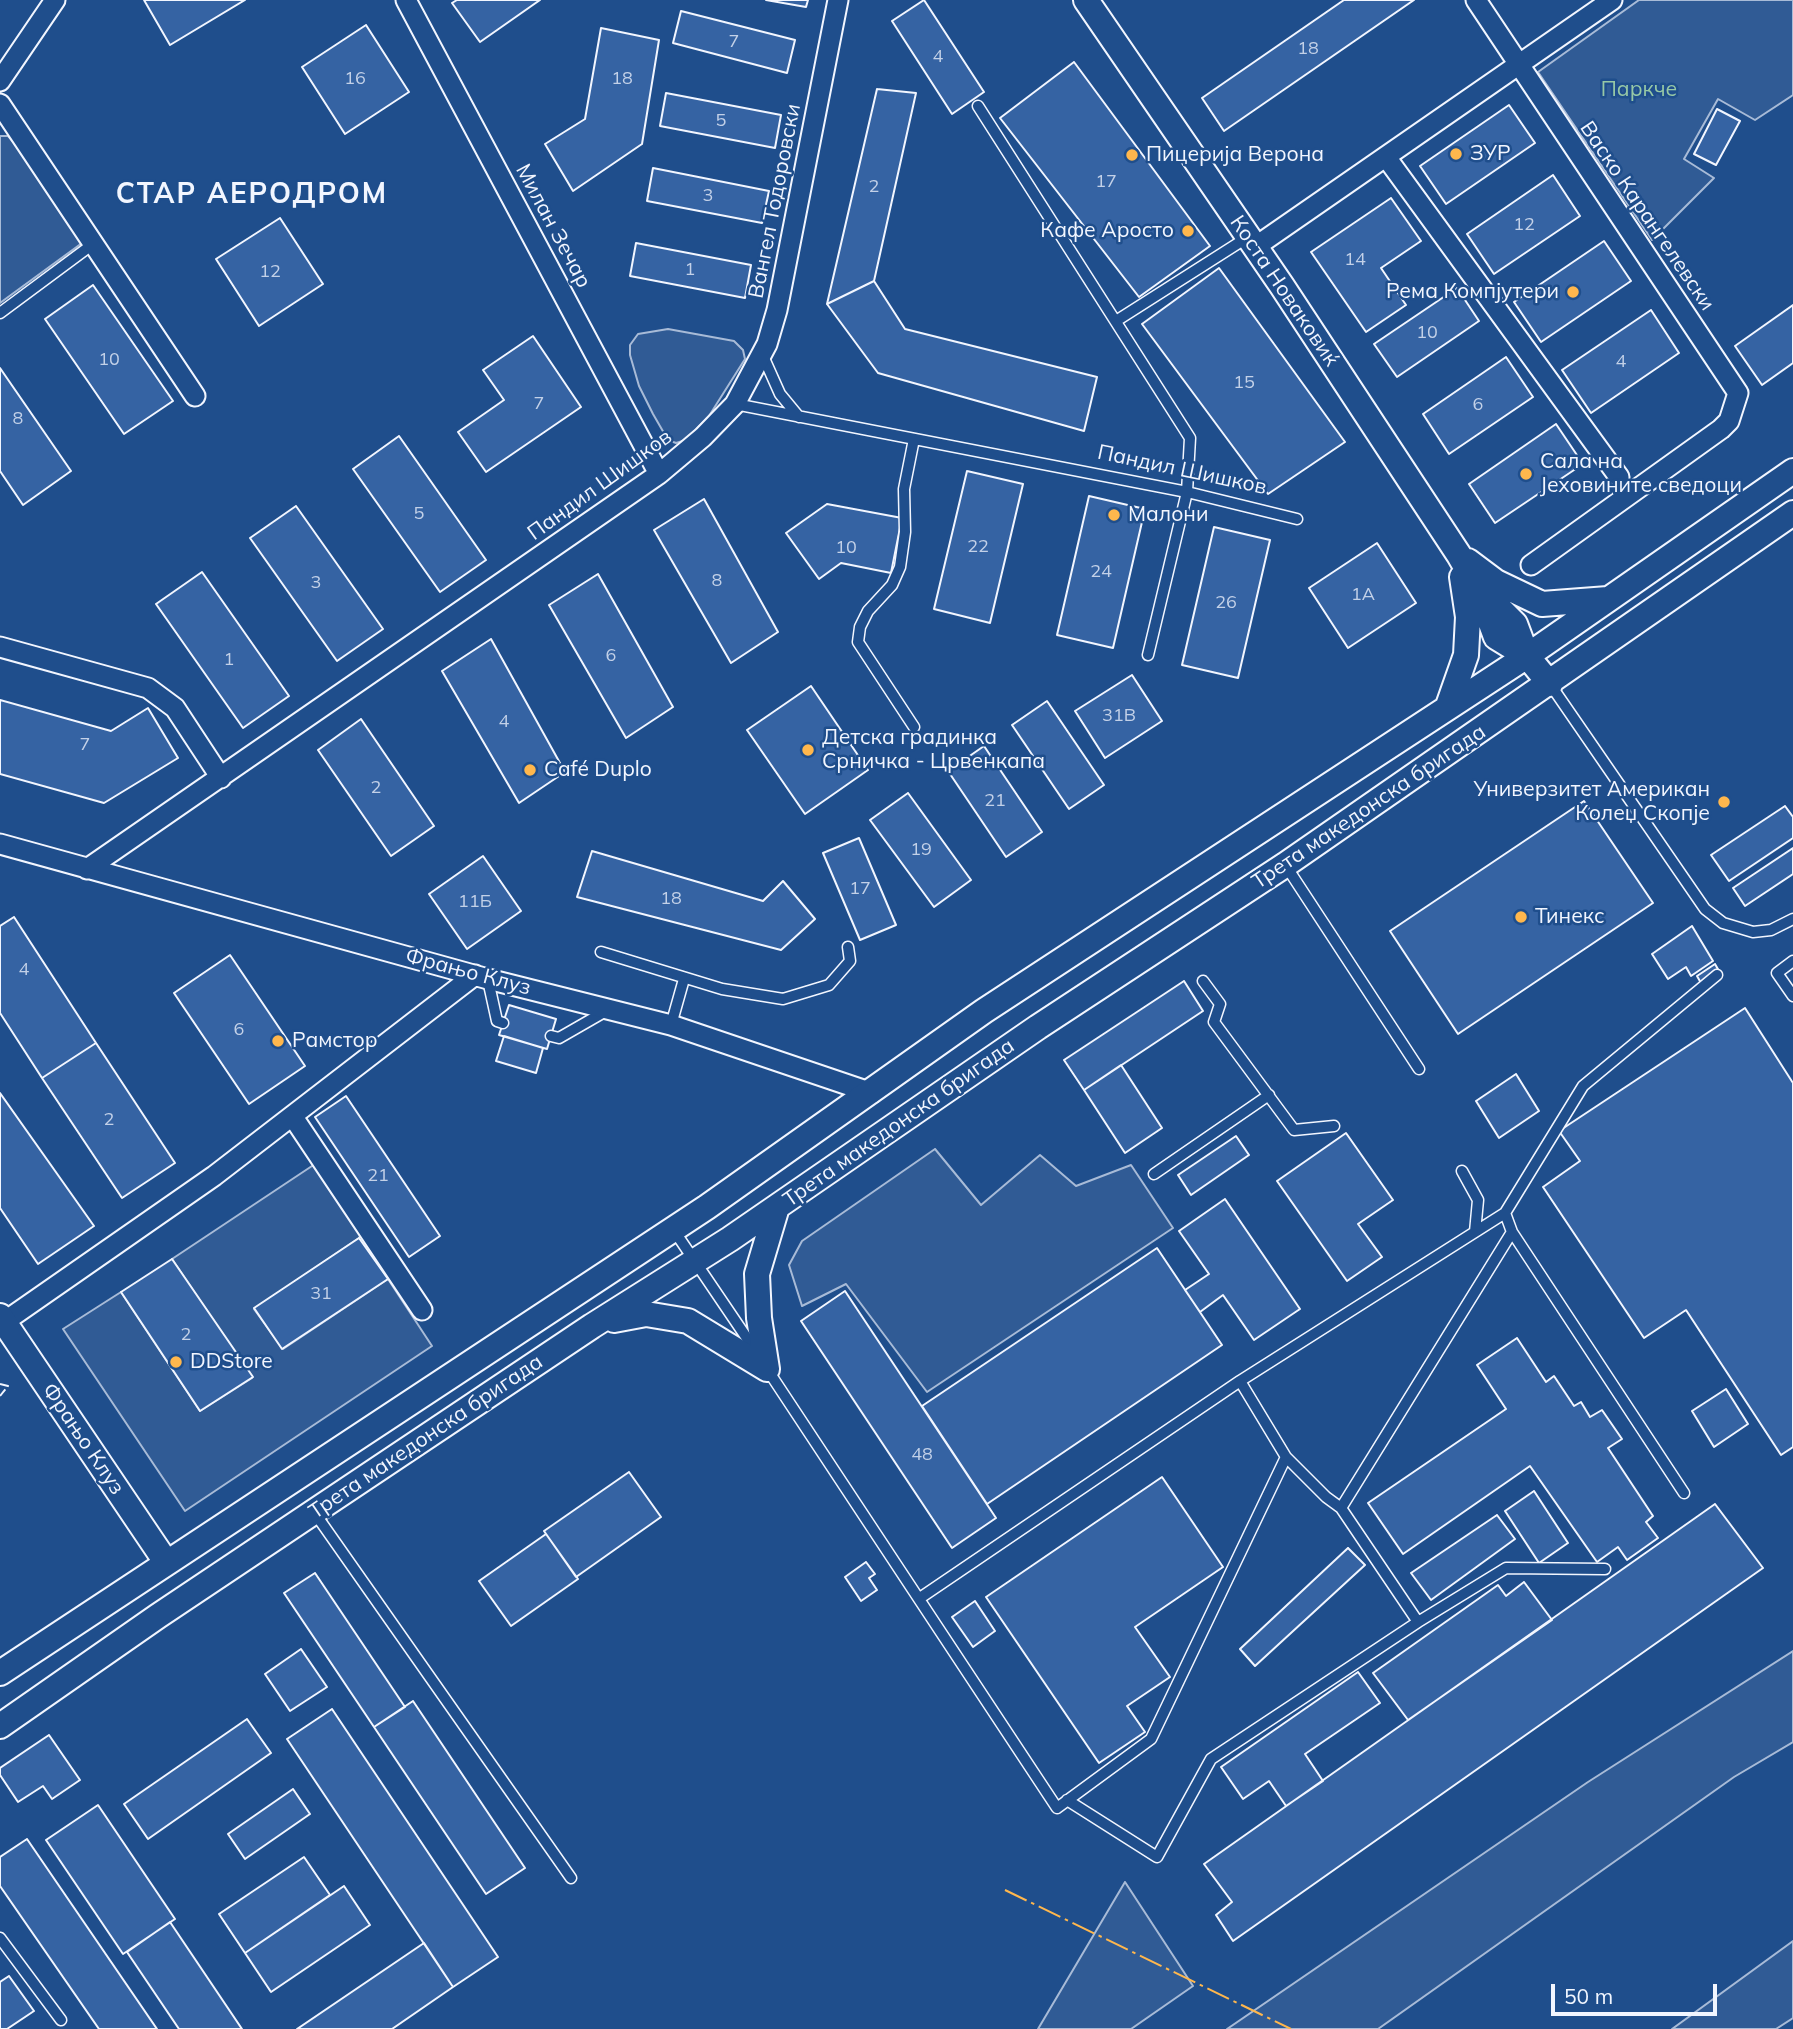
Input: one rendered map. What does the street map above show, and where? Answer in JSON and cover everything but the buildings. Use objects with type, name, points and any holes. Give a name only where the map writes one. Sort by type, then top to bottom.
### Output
[{"type":"street","points":[[0,80],[55,0]]},
{"type":"street","name":"Милан Зечар","points":[[406,0],[659,474]]},
{"type":"street","name":"Вангел Тодоровски","points":[[734,404],[762,354],[777,310],[838,0]]},
{"type":"street","name":"Коста Новаковиќ","points":[[1086,0],[1251,242],[1477,586],[1515,624],[1527,656],[1550,684]]},
{"type":"street","name":"Васко Карангелевски","points":[[1476,0],[1738,393],[1729,421],[1721,429],[1531,565]]},
{"type":"street","points":[[1251,242],[1386,157],[1612,0]]},
{"type":"street","points":[[0,104],[195,396]]},
{"type":"street","points":[[1386,157],[1619,477]]},
{"type":"street","name":"Пандил Шишков","points":[[88,869],[659,474],[703,437],[734,404]]},
{"type":"street","name":"Трета македонска бригада","points":[[0,1674],[673,1229],[872,1093],[984,1011],[1612,599],[1793,471]]},
{"type":"street","name":"Трета македонска бригада","points":[[0,1726],[592,1326],[777,1207],[1038,1027],[1285,866],[1793,513]]},
{"type":"street","points":[[1459,555],[1496,582],[1542,604],[1612,599]]},
{"type":"street","points":[[1448,706],[1466,655],[1468,617],[1459,555]]},
{"type":"street","points":[[0,647],[148,688],[175,708],[221,778]]},
{"type":"street","points":[[0,844],[88,869]]},
{"type":"street","name":"Фрањо Клуз","points":[[88,869],[481,977],[671,1025],[847,1082],[872,1093]]},
{"type":"street","points":[[2,1319],[293,1117],[481,977]]},
{"type":"street","points":[[293,1117],[422,1310]]},
{"type":"street","points":[[767,1369],[758,1318],[757,1274],[777,1207]]},
{"type":"street","points":[[592,1326],[646,1314],[670,1316],[688,1321],[767,1369]]},
{"type":"street","name":"Фрањо Клуз","points":[[2,1319],[166,1562]]},
{"type":"lane","points":[[978,106],[1190,438],[1187,492],[1148,655]]},
{"type":"lane","points":[[1116,321],[1251,242]]},
{"type":"lane","points":[[0,313],[93,244]]},
{"type":"lane","points":[[762,354],[780,394],[800,417]]},
{"type":"lane","name":"Пандил Шишков","points":[[734,404],[1187,492],[1297,519]]},
{"type":"lane","points":[[914,439],[904,489],[905,532],[900,567],[892,584],[868,611],[858,642],[914,727]]},
{"type":"lane","points":[[1550,684],[1705,909],[1723,923],[1753,932],[1770,930],[1793,919]]},
{"type":"lane","points":[[1285,866],[1419,1069]]},
{"type":"lane","points":[[601,952],[722,989],[783,999],[829,985],[850,961],[848,947]]},
{"type":"lane","points":[[1793,961],[1777,973],[1793,996]]},
{"type":"lane","points":[[920,1598],[1240,1381],[1505,1213],[1583,1086],[1717,975]]},
{"type":"lane","points":[[481,977],[497,1021],[503,1023]]},
{"type":"lane","points":[[671,1025],[684,979]]},
{"type":"lane","points":[[1203,981],[1220,1004],[1214,1022],[1294,1130],[1334,1126]]},
{"type":"lane","points":[[551,1036],[559,1038],[609,1010]]},
{"type":"lane","points":[[1154,1174],[1269,1095]]},
{"type":"lane","points":[[1462,1171],[1478,1200],[1475,1232]]},
{"type":"lane","points":[[1505,1213],[1512,1232],[1684,1493]]},
{"type":"lane","points":[[673,1229],[1057,1808],[1151,1740],[1286,1457]]},
{"type":"lane","points":[[1341,1508],[1512,1232]]},
{"type":"lane","points":[[1240,1381],[1286,1457],[1326,1497],[1341,1508],[1418,1622]]},
{"type":"lane","points":[[314,1512],[571,1878]]},
{"type":"lane","points":[[1067,1800],[1157,1857],[1211,1759],[1418,1622],[1506,1568],[1605,1569]]},
{"type":"lane","points":[[0,1938],[61,2021]]},
{"type":"green space","name":"Паркче","points":[[1639,0],[1793,0],[1793,95],[1755,120],[1718,99],[1684,159],[1714,178],[1652,240],[1538,72]]},
{"type":"green space","points":[[0,136],[8,136],[18,147],[82,243],[0,303]]},
{"type":"green space","points":[[668,329],[734,341],[743,350],[745,359],[709,416],[686,440],[676,443],[668,440],[653,414],[639,386],[630,355],[630,345],[638,334]]},
{"type":"green space","points":[[935,1149],[981,1205],[1040,1155],[1076,1186],[1131,1165],[1173,1228],[927,1392],[846,1284],[802,1306],[789,1265],[802,1241]]},
{"type":"green space","points":[[315,1164],[362,1233],[359,1238],[254,1309],[283,1349],[388,1279],[432,1346],[185,1511],[63,1329],[121,1292],[200,1411],[252,1378],[172,1259]]},
{"type":"green space","points":[[1793,1651],[1793,1742],[1734,1777],[1378,2029],[1227,2029],[1588,1782]]},
{"type":"green space","points":[[1125,1882],[1193,1986],[1131,2029],[1038,2029]]},
{"type":"green space","points":[[1793,1941],[1793,2018],[1776,2029],[1672,2029]]},
{"type":"fence","points":[[0,1384],[8,1386],[0,1396]]},
{"type":"power","points":[[1005,1890],[1291,2029]]},
{"type":"place","name":"ЗУР","points":[[1456,154]]},
{"type":"place","name":"Пицерија Верона","points":[[1132,155]]},
{"type":"place","name":"Кафе Аросто","points":[[1188,231]]},
{"type":"place","name":"Рема Компјутери","points":[[1573,292]]},
{"type":"place","name":"Сала на Јеховините сведоци","points":[[1526,474]]},
{"type":"place","name":"Малони","points":[[1114,515]]},
{"type":"place","name":"Детска градинка Срничка - Црвенкапа","points":[[808,750]]},
{"type":"place","name":"Café Duplo","points":[[530,770]]},
{"type":"place","name":"Универзитет Американ Колеџ Скопје","points":[[1724,802]]},
{"type":"place","name":"Тинекс","points":[[1521,917]]},
{"type":"place","name":"Рамстор","points":[[278,1041]]},
{"type":"place","name":"DDStore","points":[[176,1362]]},
{"type":"district","name":"СТАР АЕРОДРОМ","points":[[252,195]]}]
